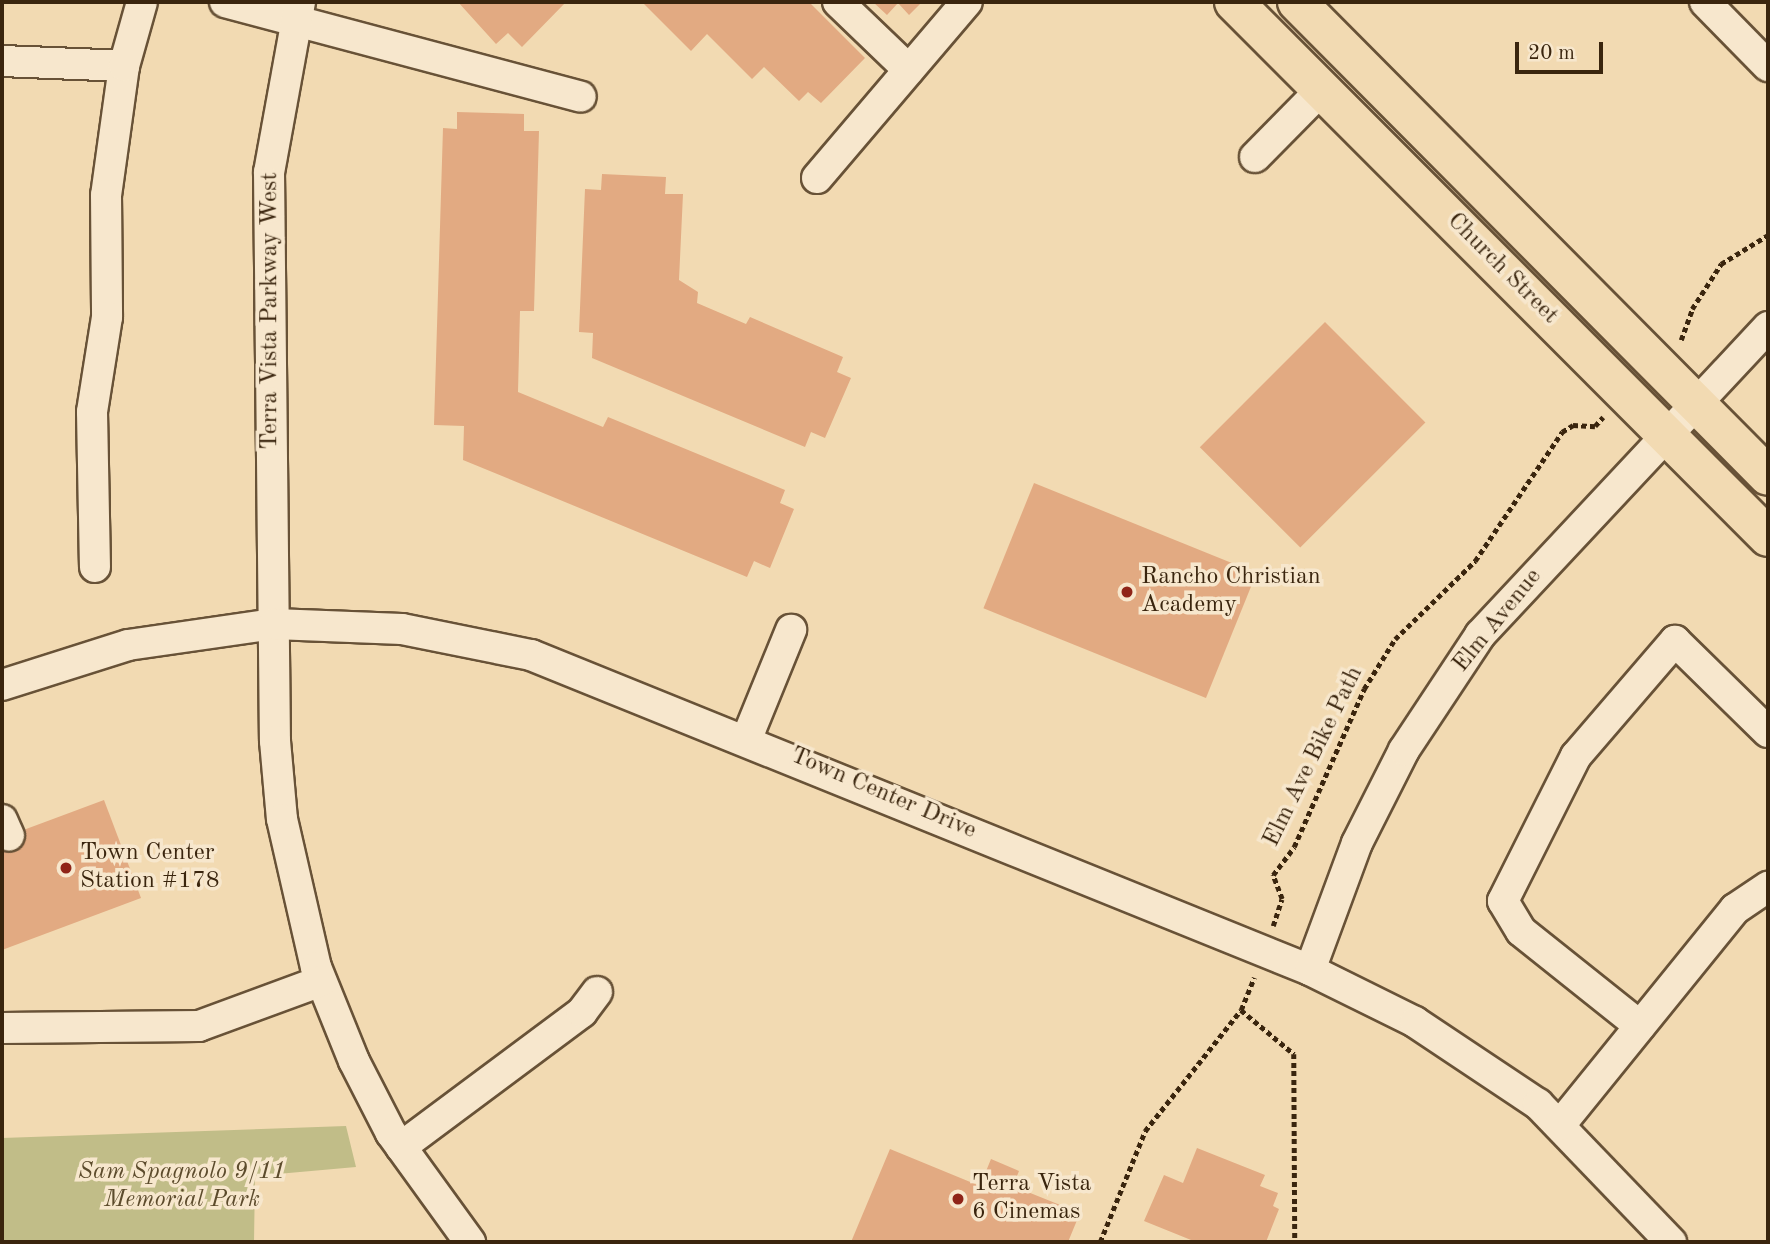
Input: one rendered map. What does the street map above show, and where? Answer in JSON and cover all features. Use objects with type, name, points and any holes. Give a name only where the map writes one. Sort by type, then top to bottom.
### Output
[{"type":"main road","name":"Church Street","points":[[1234,2],[1768,537]]},
{"type":"main road","name":"Church Street","points":[[1297,2],[1768,477]]},
{"type":"street","points":[[95,567],[92,412],[107,317],[106,195],[124,66],[142,2]]},
{"type":"street","points":[[225,2],[296,13],[581,97]]},
{"type":"street","points":[[838,2],[909,70]]},
{"type":"street","points":[[817,178],[967,2]]},
{"type":"street","points":[[1705,2],[1768,66]]},
{"type":"street","name":"Terra Vista Parkway West","points":[[296,13],[270,172],[274,624],[282,819],[321,981],[354,1061],[401,1147],[470,1242]]},
{"type":"street","points":[[2,61],[124,66]]},
{"type":"street","points":[[1255,157],[1321,90]]},
{"type":"street","name":"Elm Avenue","points":[[1310,970],[1363,831],[1404,750],[1472,647],[1768,327]]},
{"type":"street","name":"Town Center Drive","points":[[2,685],[128,645],[274,624],[402,629],[517,652],[747,738],[1310,970],[1476,1059],[1560,1125],[1671,1242]]},
{"type":"street","points":[[747,738],[791,630]]},
{"type":"street","points":[[1640,1026],[1521,931],[1503,901],[1576,756],[1675,641],[1768,732]]},
{"type":"street","points":[[1560,1125],[1735,909],[1768,887]]},
{"type":"street","points":[[2,1028],[199,1026],[321,981]]},
{"type":"street","points":[[401,1147],[582,1012],[597,992]]},
{"type":"path","points":[[1683,339],[1692,309],[1721,264],[1768,235]]},
{"type":"path","name":"Elm Ave Bike Path","points":[[1282,899],[1273,875],[1294,847],[1364,689],[1395,639],[1475,561],[1562,432],[1573,425],[1595,426]]},
{"type":"path","points":[[1100,1242],[1145,1131],[1243,1004]]},
{"type":"path","points":[[1241,1010],[1294,1055],[1295,1242]]},
{"type":"green space","name":"Sam Spagnolo 9/11 Memorial Park","points":[[346,1126],[356,1167],[255,1176],[254,1242],[2,1242],[2,1138]]},
{"type":"building","points":[[458,2],[566,2],[522,47],[508,33],[496,44]]},
{"type":"building","points":[[642,2],[809,2],[865,58],[821,103],[808,92],[799,101],[764,67],[752,79],[707,34],[691,51]]},
{"type":"building","points":[[873,2],[922,2],[909,15],[898,3],[887,15]]},
{"type":"building","points":[[457,112],[524,114],[524,131],[539,131],[534,311],[520,311],[518,392],[603,427],[608,417],[785,490],[780,503],[794,509],[770,568],[754,561],[747,577],[463,460],[464,426],[434,425],[443,128],[457,129]]},
{"type":"building","points":[[602,174],[666,177],[665,194],[683,194],[679,280],[698,292],[697,303],[746,324],[750,317],[843,357],[837,372],[851,378],[825,438],[811,432],[805,447],[592,358],[593,333],[579,332],[585,189],[601,190]]},
{"type":"building","points":[[1325,322],[1425,422],[1300,548],[1200,447]]},
{"type":"building","points":[[1034,483],[1257,573],[1206,698],[983,608]]},
{"type":"building","name":"Town Center Station #178","points":[[104,800],[141,898],[2,950],[2,838]]},
{"type":"building","points":[[1197,1148],[1265,1175],[1260,1186],[1278,1193],[1273,1206],[1279,1209],[1266,1242],[1196,1242],[1144,1221],[1164,1175],[1183,1183]]},
{"type":"building","name":"Terra Vista 6 Cinemas","points":[[890,1149],[980,1186],[991,1159],[1019,1171],[1013,1186],[1080,1213],[1068,1242],[851,1242]]},
{"type":"place","name":"Rancho Christian Academy","points":[[1127,592]]},
{"type":"place","name":"Town Center Station #178","points":[[66,868]]},
{"type":"place","name":"Terra Vista 6 Cinemas","points":[[958,1199]]}]
